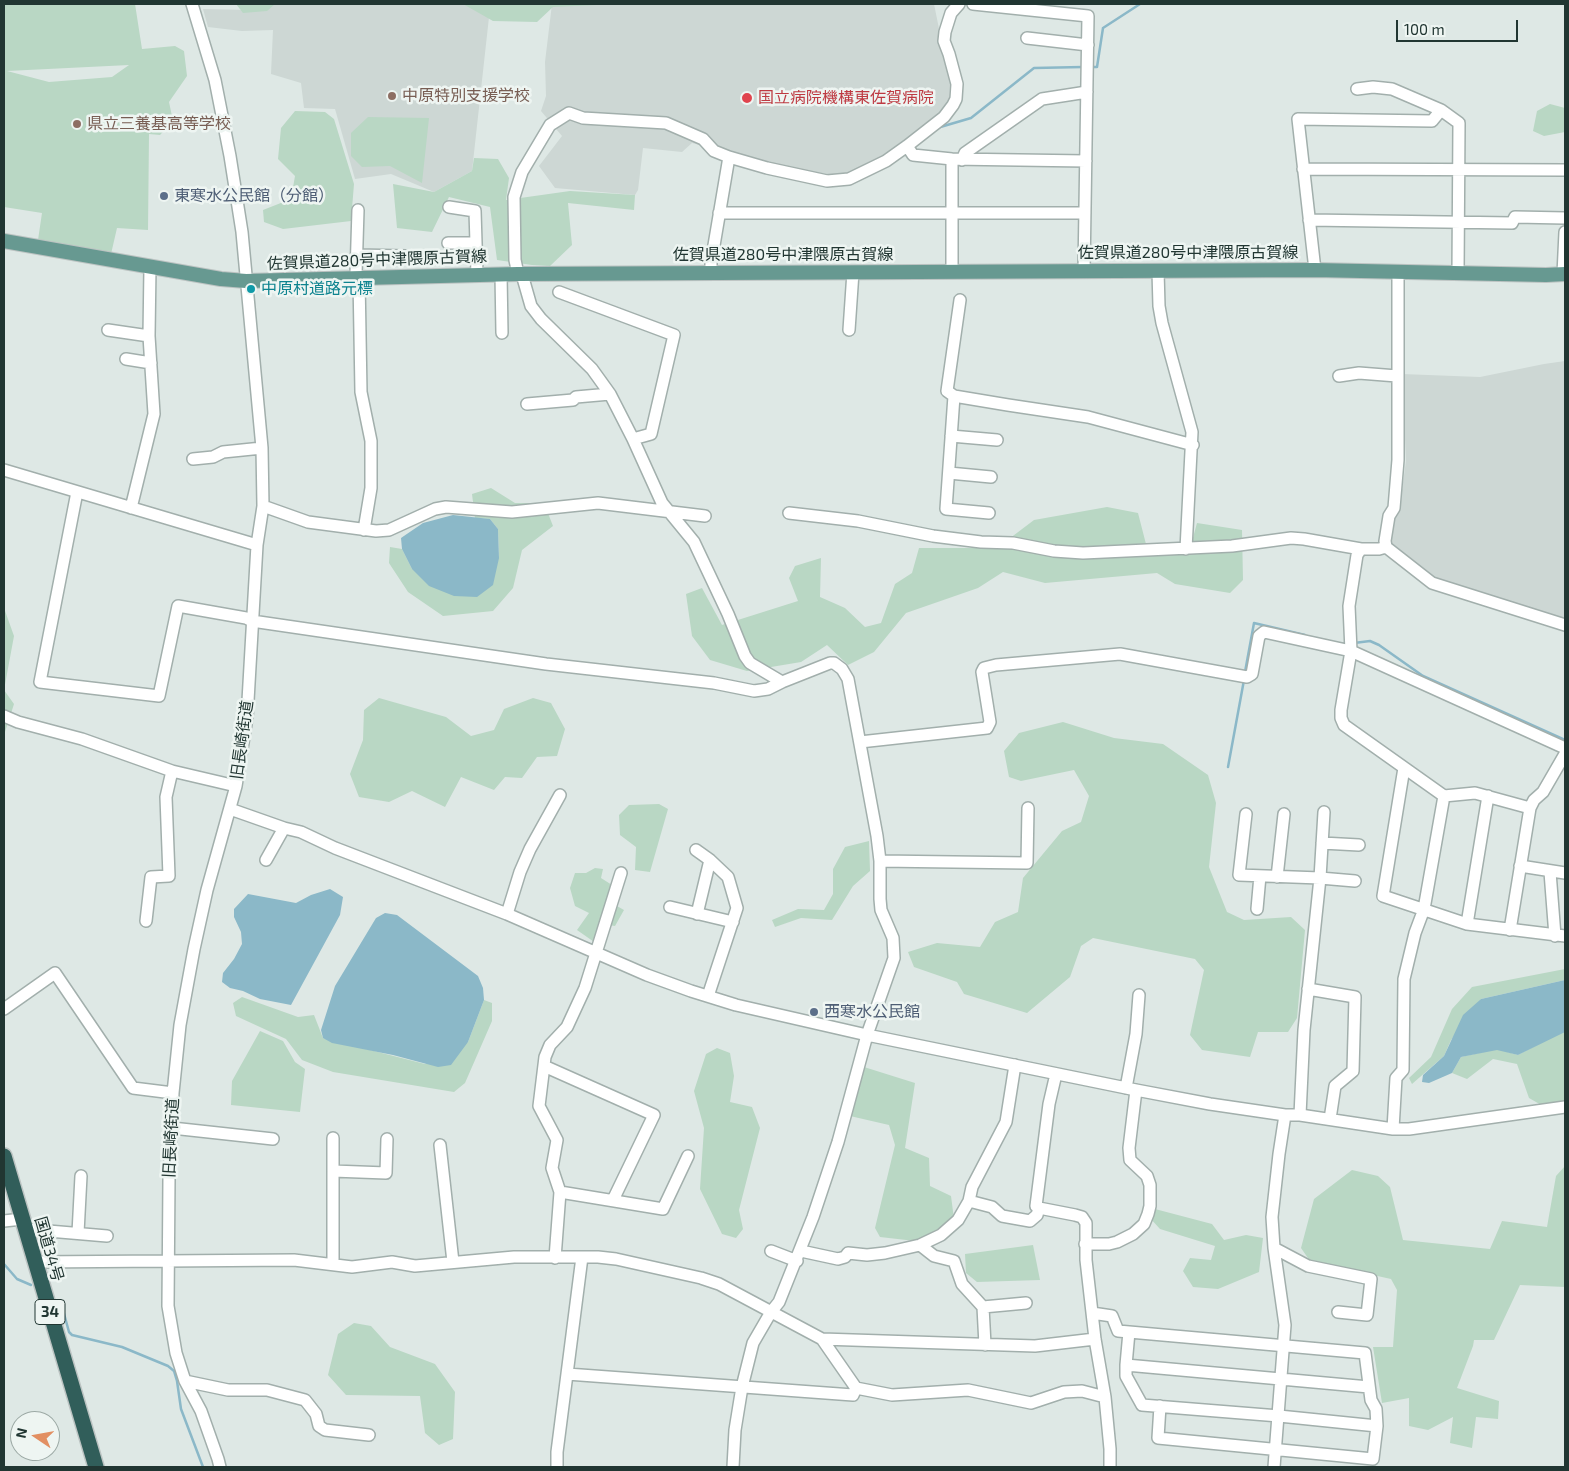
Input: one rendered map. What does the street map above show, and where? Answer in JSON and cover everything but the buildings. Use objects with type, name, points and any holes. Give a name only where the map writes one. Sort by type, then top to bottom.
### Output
[{"type":"highway","name":"国道34号","points":[[4,1156],[96,1467]]},
{"type":"main road","name":"佐賀県道280号中津隈原古賀線","points":[[4,241],[220,279],[246,281],[501,274],[853,272],[1315,270],[1564,274]]},
{"type":"street","name":"旧長崎街道","points":[[192,4],[215,80],[242,232],[262,448],[263,506],[257,545],[247,718],[236,786],[207,890],[194,949],[180,1024],[173,1093],[168,1306],[176,1353],[184,1381],[201,1411],[220,1467]]},
{"type":"street","points":[[782,682],[750,664],[694,542],[662,503],[610,394],[592,369],[541,319],[532,306],[523,278],[518,274],[515,260],[513,205],[516,187],[522,172],[550,125],[569,113],[583,118],[666,123],[702,139],[714,150],[729,157],[767,168],[827,181],[849,179],[886,161],[907,146],[944,117],[956,99],[956,84],[944,40],[951,13],[959,4]]},
{"type":"street","points":[[973,4],[1088,16],[1084,271]]},
{"type":"street","points":[[1027,38],[1088,45]]},
{"type":"street","points":[[1357,89],[1373,87],[1392,89],[1440,110],[1459,123],[1458,273]]},
{"type":"street","points":[[952,272],[952,212],[957,160],[1042,99],[1087,92]]},
{"type":"street","points":[[1315,270],[1298,119],[1432,121],[1440,110]]},
{"type":"street","points":[[907,146],[913,155],[957,160],[1086,161]]},
{"type":"street","points":[[711,273],[729,157]]},
{"type":"street","points":[[1303,169],[1565,170]]},
{"type":"street","points":[[449,207],[475,210],[476,275]]},
{"type":"street","points":[[358,210],[356,274],[359,278],[361,392],[371,441],[370,488],[364,530]]},
{"type":"street","points":[[719,213],[1085,213]]},
{"type":"street","points":[[1309,220],[1512,223],[1515,217],[1565,218]]},
{"type":"street","points":[[1564,274],[1565,233]]},
{"type":"street","points":[[448,243],[476,242]]},
{"type":"street","points":[[357,255],[406,256]]},
{"type":"street","points":[[131,508],[154,414],[149,336],[150,267]]},
{"type":"street","points":[[1158,271],[1159,306],[1162,323],[1192,432],[1193,444],[1186,549]]},
{"type":"street","points":[[849,330],[853,272]]},
{"type":"street","points":[[1398,272],[1398,460],[1394,508],[1389,516],[1385,541],[1386,547],[1432,583],[1565,626]]},
{"type":"street","points":[[501,274],[502,333]]},
{"type":"street","points":[[559,292],[674,335],[651,434],[633,439]]},
{"type":"street","points":[[960,300],[947,392],[954,396],[1088,417],[1193,444]]},
{"type":"street","points":[[108,330],[149,336]]},
{"type":"street","points":[[126,359],[151,363]]},
{"type":"street","points":[[1339,376],[1359,373],[1397,376]]},
{"type":"street","points":[[527,404],[573,400],[576,397],[610,394]]},
{"type":"street","points":[[954,396],[946,509],[989,514]]},
{"type":"street","points":[[952,436],[997,440]]},
{"type":"street","points":[[193,459],[213,457],[223,452],[262,448]]},
{"type":"street","points":[[4,470],[257,545]]},
{"type":"street","points":[[949,473],[991,477]]},
{"type":"street","points":[[77,492],[40,682],[159,696],[178,606],[246,618],[252,621],[536,663],[714,683],[754,691],[768,689],[830,663],[834,663],[842,669],[848,679],[860,742],[880,861],[881,910],[893,938],[894,958],[867,1035],[838,1142],[799,1256],[779,1302],[770,1312],[753,1343],[742,1387],[735,1430],[733,1467]]},
{"type":"street","points":[[263,506],[308,522],[364,530],[388,530],[435,509],[446,507],[512,512],[598,503],[706,516]]},
{"type":"street","points":[[789,514],[858,521],[933,536],[981,542],[1012,542],[1064,552],[1186,549],[1232,546],[1291,538],[1304,538],[1361,549],[1386,547]]},
{"type":"street","points":[[1361,549],[1357,555],[1349,606],[1351,652],[1341,710],[1344,726],[1444,796],[1475,793],[1530,808]]},
{"type":"street","points":[[860,742],[987,728],[990,722],[982,672],[984,668],[996,665],[1120,654],[1245,677],[1252,674],[1259,636],[1264,632],[1351,652],[1565,748]]},
{"type":"street","points":[[4,716],[18,722],[82,739],[172,771],[236,786]]},
{"type":"street","points":[[1510,930],[1530,808],[1534,800],[1543,792],[1565,754]]},
{"type":"street","points":[[1404,768],[1383,896],[1467,924],[1560,936],[1550,872]]},
{"type":"street","points":[[146,921],[150,877],[169,876],[166,797],[172,771]]},
{"type":"street","points":[[507,914],[520,872],[530,849],[560,795]]},
{"type":"street","points":[[1392,1129],[1396,1078],[1403,1070],[1404,979],[1414,933],[1424,909],[1444,796]]},
{"type":"street","points":[[1467,924],[1488,796]]},
{"type":"street","points":[[230,808],[284,828],[301,832],[335,848],[507,914],[647,975],[736,1005],[867,1035],[1131,1089],[1286,1115],[1300,1115],[1392,1129],[1409,1129],[1565,1107]]},
{"type":"street","points":[[880,861],[1027,863],[1028,808]]},
{"type":"street","points":[[1300,1115],[1308,989],[1320,878],[1324,812]]},
{"type":"street","points":[[1246,814],[1239,875],[1320,878],[1355,882]]},
{"type":"street","points":[[1277,876],[1284,814]]},
{"type":"street","points":[[266,860],[284,828]]},
{"type":"street","points":[[1322,843],[1359,845]]},
{"type":"street","points":[[696,850],[728,877],[737,908],[708,996]]},
{"type":"street","points":[[697,914],[710,860]]},
{"type":"street","points":[[1520,866],[1565,873]]},
{"type":"street","points":[[555,1258],[560,1192],[552,1168],[557,1140],[540,1106],[545,1057],[550,1045],[567,1027],[585,988],[621,873]]},
{"type":"street","points":[[1257,909],[1260,876]]},
{"type":"street","points":[[670,907],[733,922]]},
{"type":"street","points":[[4,1009],[55,973],[133,1088],[173,1093]]},
{"type":"street","points":[[1308,989],[1355,997],[1354,1071],[1335,1086],[1330,1119]]},
{"type":"street","points":[[1085,1244],[1109,1244],[1132,1234],[1144,1224],[1150,1206],[1150,1185],[1147,1176],[1130,1160],[1129,1148],[1131,1089],[1139,995]]},
{"type":"street","points":[[771,1251],[838,1260],[845,1257],[848,1253],[885,1254],[920,1245],[940,1235],[958,1220],[969,1201],[972,1187],[1006,1122],[1015,1065]]},
{"type":"street","points":[[544,1066],[654,1115],[613,1200]]},
{"type":"street","points":[[969,1201],[992,1207],[1002,1216],[1030,1221],[1037,1215],[1038,1208],[1036,1202],[1040,1166],[1049,1104],[1056,1074]]},
{"type":"street","points":[[1274,1467],[1285,1325],[1274,1248],[1272,1217],[1279,1154],[1286,1115]]},
{"type":"street","points":[[172,1128],[273,1139]]},
{"type":"street","points":[[333,1138],[333,1264]]},
{"type":"street","points":[[333,1171],[386,1173],[387,1140]]},
{"type":"street","points":[[440,1144],[453,1262]]},
{"type":"street","points":[[560,1192],[663,1208],[688,1156]]},
{"type":"street","points":[[78,1233],[81,1176]]},
{"type":"street","points":[[1038,1208],[1082,1217],[1086,1223],[1085,1244],[1095,1339],[1110,1449],[1110,1467]]},
{"type":"street","points":[[4,1221],[107,1236]]},
{"type":"street","points":[[920,1245],[934,1256],[954,1261],[962,1284],[983,1307],[985,1345]]},
{"type":"street","points":[[1274,1248],[1308,1266],[1370,1279],[1367,1315],[1338,1312]]},
{"type":"street","points":[[35,1262],[294,1260],[352,1267],[392,1262],[415,1266],[514,1257],[616,1259],[701,1278],[726,1288],[822,1340],[856,1388],[892,1395],[968,1390],[1031,1403],[1064,1392],[1082,1392],[1104,1397]]},
{"type":"street","points":[[557,1467],[557,1452],[582,1257]]},
{"type":"street","points":[[983,1307],[1026,1303]]},
{"type":"street","points":[[1092,1313],[1112,1316],[1118,1332],[1365,1353],[1371,1400],[1376,1409],[1373,1459],[1158,1438],[1160,1406]]},
{"type":"street","points":[[1129,1332],[1126,1376],[1142,1405],[1376,1426]]},
{"type":"street","points":[[822,1340],[1035,1346],[1095,1339]]},
{"type":"street","points":[[1126,1365],[1369,1387]]},
{"type":"street","points":[[567,1374],[853,1395],[856,1388]]},
{"type":"street","points":[[184,1381],[228,1390],[267,1390],[305,1400],[316,1414],[319,1426],[325,1430],[369,1435]]},
{"type":"shaded area","name":"中原特別支援学校","points":[[260,4],[481,4],[490,8],[472,171],[434,192],[391,174],[355,179],[335,109],[304,108],[301,83],[271,74],[273,30],[242,31],[208,27],[203,9],[248,10]]},
{"type":"shaded area","name":"国立病院機構東佐賀病院","points":[[552,4],[934,4],[950,83],[949,100],[937,117],[883,158],[843,176],[782,168],[692,143],[682,152],[643,148],[638,190],[635,195],[555,188],[539,166],[562,136],[541,111],[546,96],[545,62]]},
{"type":"shaded area","points":[[1565,361],[1565,620],[1435,579],[1393,547],[1391,540],[1394,517],[1399,511],[1406,461],[1402,374],[1480,377]]},
{"type":"green space","name":"県立三養基高等学校","points":[[4,4],[135,4],[142,49],[175,46],[184,51],[187,76],[169,102],[173,121],[160,135],[149,134],[148,230],[117,228],[111,254],[38,240],[42,213],[4,207]],"holes":[[[129,65],[112,77],[49,82],[7,71]]]},
{"type":"green space","points":[[236,4],[275,4],[267,11],[243,13]]},
{"type":"green space","points":[[463,4],[618,4],[553,7],[537,22],[493,21]]},
{"type":"green space","points":[[1550,104],[1565,108],[1565,132],[1544,136],[1533,131],[1537,111]]},
{"type":"green space","points":[[295,111],[325,112],[334,119],[354,184],[351,221],[283,229],[264,222],[263,210],[291,199],[295,176],[278,159],[281,128]]},
{"type":"green space","points":[[368,117],[429,118],[422,183],[390,166],[362,167],[351,156],[351,133]]},
{"type":"green space","points":[[474,158],[498,159],[509,178],[506,200],[570,191],[635,195],[634,210],[568,203],[572,245],[550,266],[497,260],[490,207],[449,197],[432,232],[397,228],[393,184],[434,192],[472,171]]},
{"type":"green space","points":[[491,488],[515,503],[544,503],[553,526],[522,550],[513,588],[493,611],[443,616],[408,592],[389,563],[390,547],[402,549],[412,569],[499,558],[498,529],[490,519],[475,518],[472,494]]},
{"type":"green space","points":[[1107,507],[1138,513],[1147,548],[1191,545],[1197,523],[1242,530],[1243,580],[1230,593],[1175,584],[1157,573],[1045,583],[1003,572],[978,588],[906,613],[874,652],[848,665],[827,645],[801,662],[747,671],[710,660],[692,636],[686,594],[702,588],[722,625],[798,601],[789,578],[795,566],[821,558],[820,597],[845,608],[865,627],[881,623],[895,584],[912,573],[919,548],[997,548],[1034,520]]},
{"type":"green space","points":[[4,608],[14,636],[4,690]]},
{"type":"green space","points":[[4,690],[14,704],[4,735]]},
{"type":"green space","points":[[379,698],[446,717],[471,736],[494,730],[504,709],[533,698],[551,703],[565,729],[557,756],[537,757],[522,778],[505,777],[494,790],[461,777],[445,807],[412,791],[389,802],[359,797],[350,774],[363,740],[364,710]]},
{"type":"green space","points":[[1063,722],[1114,738],[1163,744],[1208,775],[1216,803],[1209,867],[1227,912],[1244,920],[1291,917],[1305,930],[1297,1018],[1288,1032],[1258,1032],[1250,1057],[1202,1050],[1190,1035],[1204,970],[1195,959],[1093,938],[1081,946],[1070,977],[1027,1013],[964,994],[957,982],[914,967],[908,952],[937,943],[980,947],[995,922],[1018,912],[1023,878],[1062,831],[1081,822],[1089,796],[1074,770],[1021,781],[1009,777],[1004,751],[1019,733]]},
{"type":"green space","points":[[659,804],[668,809],[650,872],[635,870],[636,847],[620,835],[619,815],[629,805]]},
{"type":"green space","points":[[869,841],[870,871],[853,886],[832,920],[801,918],[775,927],[772,920],[798,909],[824,910],[833,894],[833,869],[845,847]]},
{"type":"green space","points":[[595,868],[603,869],[601,878],[612,885],[608,901],[624,910],[615,926],[602,924],[597,944],[577,930],[589,913],[575,906],[570,888],[575,873],[586,873]]},
{"type":"green space","points":[[1565,969],[1565,980],[1481,999],[1451,1040],[1444,1056],[1412,1084],[1409,1078],[1431,1057],[1452,1009],[1472,987]]},
{"type":"green space","points":[[242,997],[298,1017],[314,1015],[323,1038],[425,1064],[468,1042],[484,1000],[492,1003],[492,1021],[465,1083],[454,1092],[333,1072],[302,1060],[286,1039],[236,1016],[233,1003]]},
{"type":"green space","points":[[260,1031],[283,1041],[295,1062],[305,1069],[300,1112],[231,1105],[232,1081]]},
{"type":"green space","points":[[1565,1032],[1565,1102],[1543,1106],[1529,1098],[1517,1064],[1493,1059],[1467,1079],[1452,1073],[1461,1057],[1497,1049],[1518,1055]]},
{"type":"green space","points":[[717,1048],[730,1053],[734,1076],[730,1102],[752,1107],[760,1128],[739,1210],[743,1229],[736,1238],[722,1234],[700,1189],[704,1128],[694,1091],[706,1054]]},
{"type":"green space","points":[[864,1067],[915,1083],[905,1148],[929,1158],[930,1186],[951,1196],[954,1219],[938,1231],[915,1241],[880,1237],[875,1228],[895,1145],[889,1125],[850,1116]]},
{"type":"green space","points":[[1565,1166],[1565,1287],[1520,1285],[1494,1340],[1474,1340],[1457,1388],[1499,1401],[1498,1419],[1476,1417],[1472,1448],[1450,1443],[1453,1417],[1428,1430],[1409,1426],[1409,1398],[1382,1403],[1373,1347],[1393,1347],[1397,1290],[1391,1279],[1310,1261],[1301,1248],[1314,1199],[1352,1170],[1378,1176],[1390,1187],[1403,1240],[1490,1249],[1502,1221],[1547,1227],[1556,1176]]},
{"type":"green space","points":[[1155,1209],[1212,1224],[1224,1240],[1246,1235],[1263,1238],[1259,1272],[1218,1289],[1193,1287],[1183,1271],[1190,1258],[1211,1260],[1215,1246],[1160,1229],[1150,1218]]},
{"type":"green space","points":[[1033,1245],[1040,1280],[977,1282],[966,1273],[965,1254]]},
{"type":"green space","points":[[354,1323],[371,1326],[390,1347],[435,1364],[455,1392],[453,1439],[439,1445],[425,1433],[420,1396],[346,1395],[328,1375],[338,1334]]},
{"type":"water","points":[[453,515],[490,519],[498,529],[499,558],[493,585],[477,597],[454,596],[429,586],[412,569],[402,549],[401,538],[423,523]]},
{"type":"water","points":[[330,889],[343,897],[340,915],[291,1005],[260,999],[243,991],[230,988],[222,982],[223,973],[234,959],[242,944],[241,932],[234,917],[234,909],[248,894],[296,903],[311,895]]},
{"type":"water","points":[[385,913],[397,915],[478,976],[483,988],[484,1000],[468,1042],[451,1065],[438,1067],[393,1055],[332,1043],[323,1038],[321,1030],[335,986],[376,918]]},
{"type":"water","points":[[1565,980],[1565,1032],[1518,1055],[1497,1050],[1461,1057],[1452,1073],[1429,1083],[1422,1082],[1423,1075],[1444,1056],[1463,1015],[1481,999]]},
{"type":"waterway","points":[[1091,67],[1097,67],[1103,28],[1140,4]]},
{"type":"waterway","points":[[937,128],[971,118],[1034,68],[1083,67]]},
{"type":"waterway","points":[[1245,672],[1254,623],[1305,635]]},
{"type":"waterway","points":[[1354,643],[1370,641],[1379,645],[1423,676],[1565,740]]},
{"type":"waterway","points":[[1228,767],[1244,680]]},
{"type":"waterway","points":[[4,1264],[17,1279],[31,1285]]},
{"type":"waterway","points":[[56,1303],[63,1310],[69,1332],[72,1335],[122,1347],[168,1366],[174,1371],[181,1409],[203,1467]]},
{"type":"place","name":"中原特別支援学校","points":[[392,96]]},
{"type":"place","name":"国立病院機構東佐賀病院","points":[[747,98]]},
{"type":"place","name":"県立三養基高等学校","points":[[77,124]]},
{"type":"place","name":"東寒水公民館（分館）","points":[[164,196]]},
{"type":"place","name":"中原村道路元標","points":[[251,289]]},
{"type":"place","name":"西寒水公民館","points":[[814,1012]]}]
